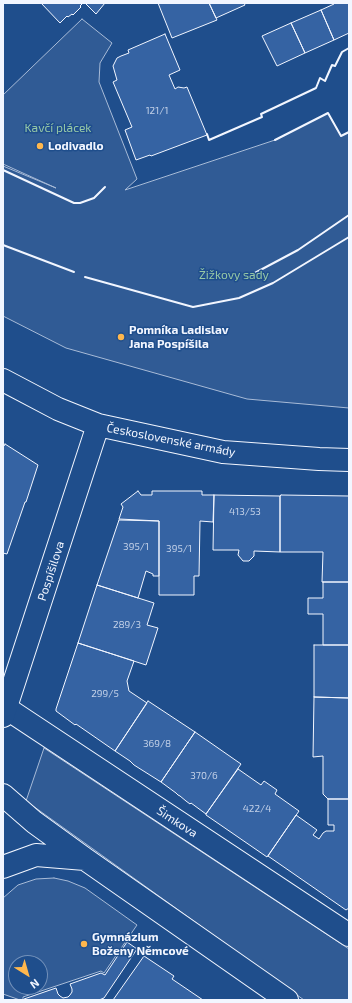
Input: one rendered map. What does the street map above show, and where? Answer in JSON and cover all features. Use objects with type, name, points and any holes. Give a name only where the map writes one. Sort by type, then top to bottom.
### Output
[{"type":"street","name":"Československé armády","points":[[3,380],[58,409],[98,425],[223,452],[349,460]]},
{"type":"street","name":"Pospíšilova","points":[[4,711],[98,425]]},
{"type":"street","name":"Šimkova","points":[[4,711],[349,935]]},
{"type":"street","points":[[3,795],[34,822],[85,859],[287,1000]]},
{"type":"street","points":[[3,867],[36,855],[85,859]]},
{"type":"shaded area","name":"Žižkovy sady","points":[[82,19],[112,43],[100,63],[99,82],[137,179],[125,190],[275,140],[328,113],[341,136],[349,132],[349,408],[247,399],[66,348],[3,316],[3,166],[56,188],[3,164],[3,95]]},
{"type":"shaded area","points":[[44,748],[349,949],[349,1000],[304,1000],[26,801]]},
{"type":"shaded area","points":[[54,878],[68,881],[85,888],[137,925],[104,973],[101,971],[48,989],[48,955],[8,955],[8,995],[29,995],[23,997],[23,1000],[20,1000],[3,994],[3,898],[18,885],[36,879]]},
{"type":"building","points":[[41,3],[83,3],[73,15],[67,16],[60,23]]},
{"type":"building","points":[[85,3],[105,3],[96,14]]},
{"type":"building","points":[[158,3],[209,3],[217,20],[172,38]]},
{"type":"building","points":[[209,3],[244,3],[245,5],[216,18]]},
{"type":"building","points":[[334,3],[349,3],[349,33],[334,40],[321,10]]},
{"type":"building","points":[[321,10],[334,40],[305,53],[291,23]]},
{"type":"building","points":[[291,23],[305,53],[277,66],[262,36]]},
{"type":"building","points":[[165,34],[180,70],[169,75],[175,89],[178,87],[187,87],[207,135],[151,156],[150,155],[136,160],[125,130],[132,127],[113,82],[117,80],[113,66],[117,58],[129,53],[128,50]]},
{"type":"building","points":[[5,444],[38,465],[7,554],[3,553],[3,445],[4,446]]},
{"type":"building","points":[[138,491],[141,495],[152,495],[152,491],[202,491],[202,495],[214,495],[213,522],[200,521],[199,576],[194,576],[194,595],[159,595],[159,521],[119,519],[123,507],[121,504]]},
{"type":"building","points":[[214,495],[280,496],[280,552],[254,551],[254,556],[249,561],[243,561],[238,555],[239,550],[213,550]]},
{"type":"building","points":[[281,495],[349,496],[349,582],[322,582],[323,552],[280,552]]},
{"type":"building","points":[[119,520],[159,521],[159,576],[153,576],[153,574],[146,571],[138,598],[97,585]]},
{"type":"building","points":[[323,582],[349,582],[349,645],[323,645],[323,614],[308,614],[308,598],[323,598]]},
{"type":"building","points":[[97,585],[154,603],[147,625],[158,628],[146,665],[78,643]]},
{"type":"building","points":[[78,643],[134,661],[127,681],[129,691],[147,703],[115,751],[56,711]]},
{"type":"building","points":[[314,645],[349,645],[349,698],[314,697]]},
{"type":"building","points":[[314,697],[349,698],[349,799],[328,799],[323,794],[323,756],[313,757]]},
{"type":"building","points":[[148,701],[195,732],[161,782],[115,751]]},
{"type":"building","points":[[195,732],[241,764],[206,814],[161,782]]},
{"type":"building","points":[[238,769],[261,785],[264,781],[277,790],[275,794],[299,811],[267,857],[206,815]]},
{"type":"building","points":[[328,799],[349,799],[349,908],[346,910],[268,856],[296,815],[317,830],[313,835],[319,839],[326,831],[334,831],[334,825],[328,825]]},
{"type":"building","points":[[127,942],[137,949],[104,998],[99,1000],[24,1000],[36,995],[48,995],[48,991],[56,988],[60,996],[63,998],[68,997],[72,992],[70,984],[101,973],[105,975]]},
{"type":"building","points":[[144,956],[174,976],[172,979],[203,1000],[113,1000]]},
{"type":"wall","points":[[207,134],[209,140],[262,117],[261,114],[316,88],[320,78],[325,81],[332,65],[335,66],[342,52],[349,48]]},
{"type":"wall","points":[[275,140],[328,113],[341,136],[349,132]]},
{"type":"wall","points":[[3,170],[74,203],[80,203],[94,198],[105,187]]},
{"type":"wall","points":[[251,275],[298,250],[349,215]]},
{"type":"wall","points":[[85,277],[193,307],[239,298],[273,283],[349,237]]},
{"type":"wall","points":[[3,245],[74,272]]},
{"type":"place","name":"Lodivadlo","points":[[40,146]]},
{"type":"place","name":"Pomníka Ladislav Jana Pospíšila","points":[[121,337]]},
{"type":"place","name":"Gymnázium Boženy Němcové","points":[[84,944]]},
{"type":"park label","name":"Kavčí plácek","points":[[58,128]]}]
